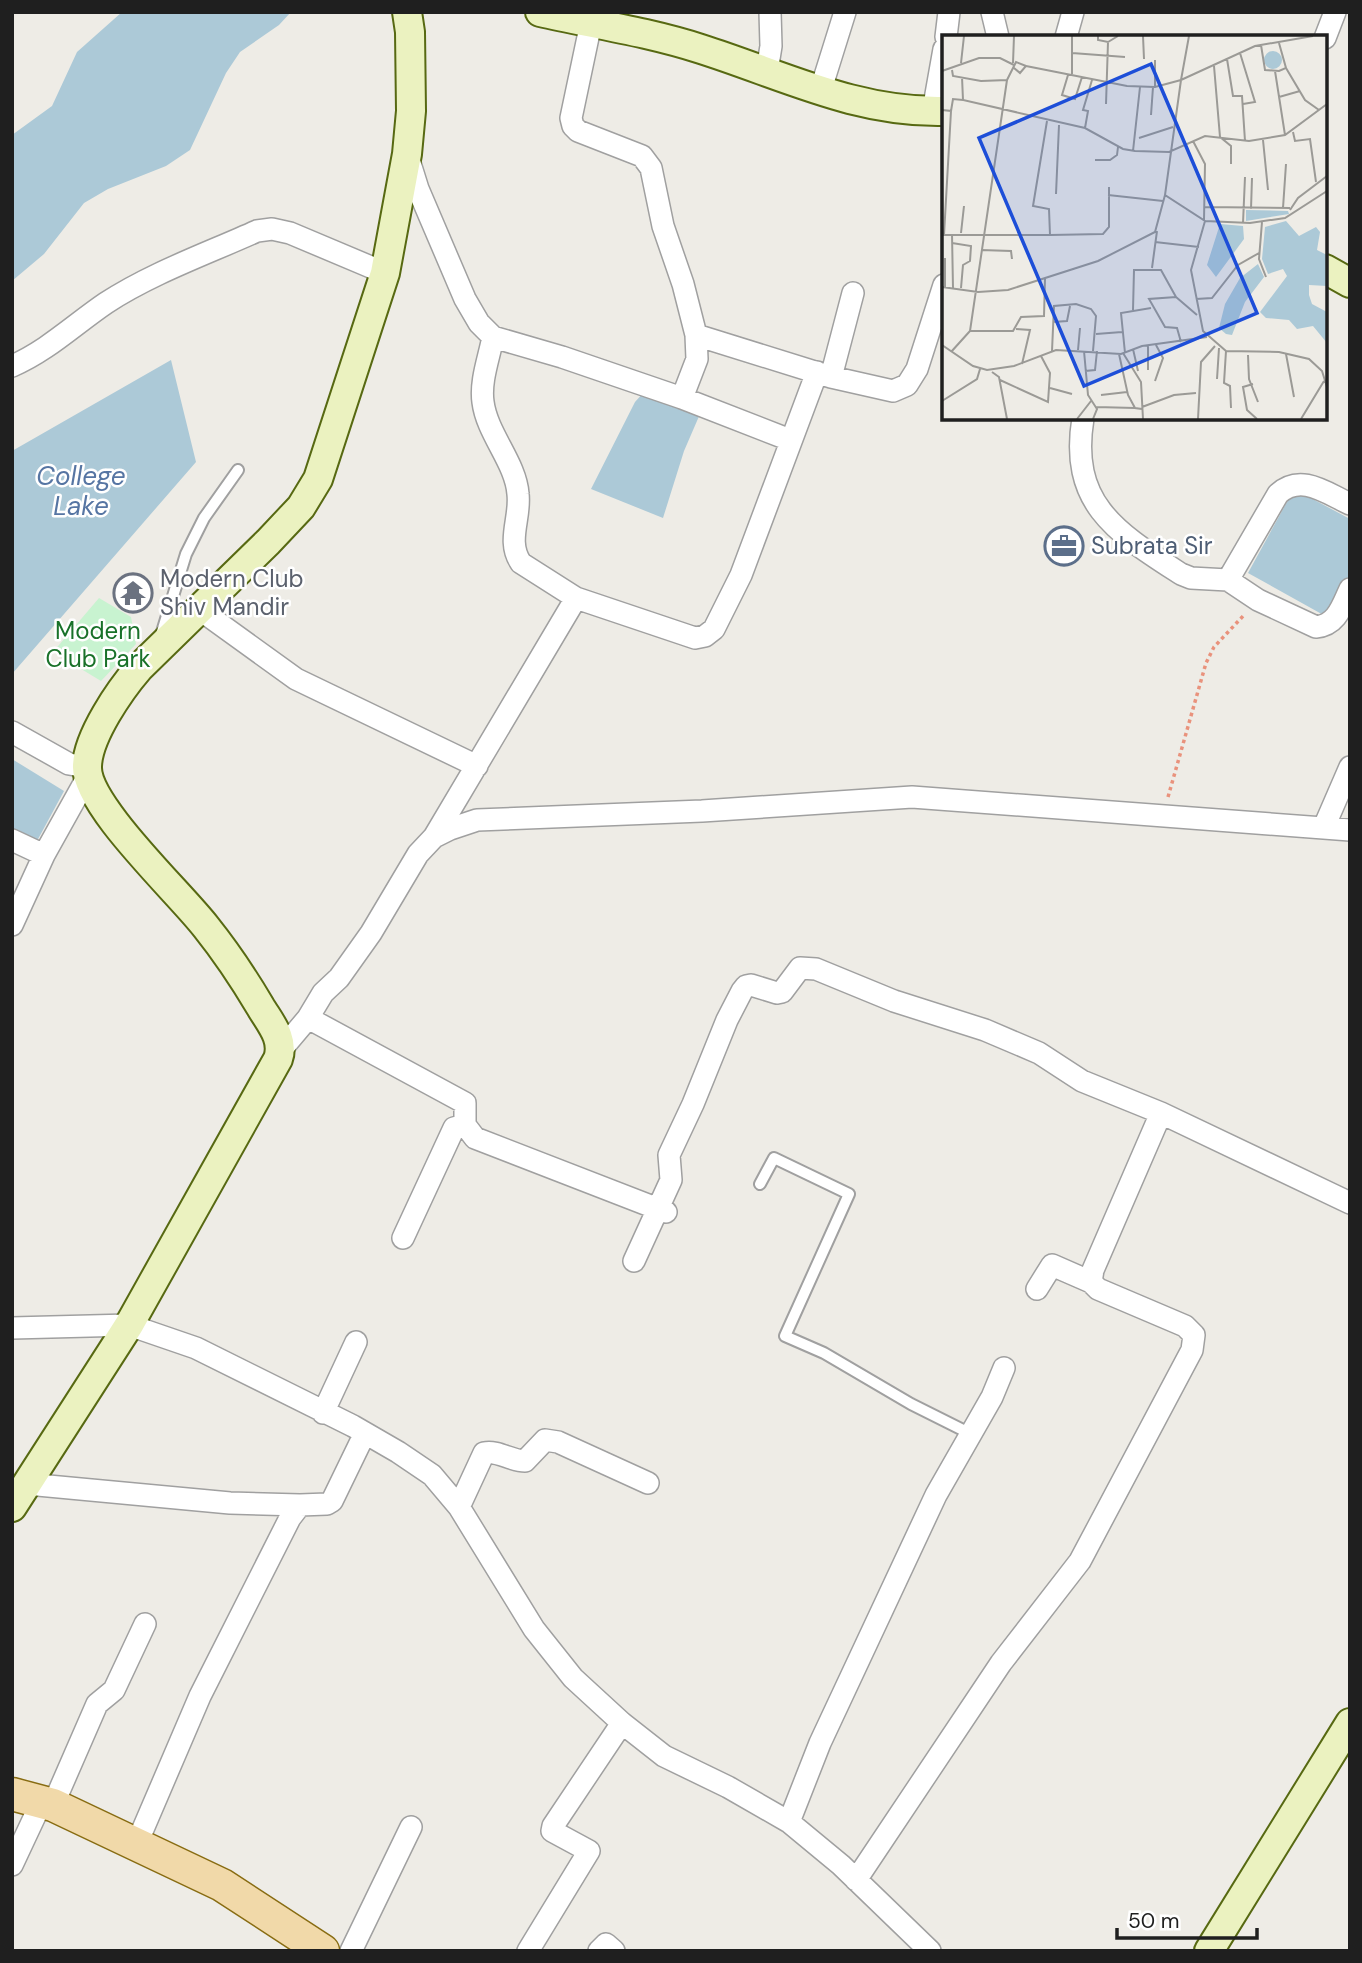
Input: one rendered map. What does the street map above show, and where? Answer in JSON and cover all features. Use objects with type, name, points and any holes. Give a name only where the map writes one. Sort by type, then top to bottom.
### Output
[{"type":"main road","points":[[20,1495],[128,1325],[281,1050],[277,1033],[247,984],[206,926],[106,811],[90,784],[88,771],[106,713],[120,691],[268,542],[300,507],[318,479],[385,273],[407,154],[411,111],[410,32],[407,12]]},
{"type":"main road","points":[[540,12],[666,38],[767,71],[796,84],[860,103],[938,111]]},
{"type":"main road","points":[[1327,270],[1350,283]]},
{"type":"main road","points":[[1209,1951],[1350,1723]]},
{"type":"main road","points":[[35,1800],[137,1843],[222,1885],[323,1951]]},
{"type":"street","points":[[767,71],[771,46],[770,12]]},
{"type":"street","points":[[820,92],[845,12]]},
{"type":"street","points":[[946,35],[948,12]]},
{"type":"street","points":[[992,12],[998,35]]},
{"type":"street","points":[[1067,35],[1073,12]]},
{"type":"street","points":[[1326,35],[1335,12]]},
{"type":"street","points":[[591,23],[571,118],[578,131],[642,156],[651,168],[663,226],[683,284],[696,335],[697,359],[682,398]]},
{"type":"street","points":[[938,111],[942,70]]},
{"type":"street","points":[[407,154],[418,189],[465,299],[479,323],[493,337],[562,357],[682,398],[790,440]]},
{"type":"street","points":[[12,366],[28,359],[106,303],[146,281],[257,232],[272,229],[290,233],[385,273]]},
{"type":"street","points":[[696,335],[824,374],[893,391],[907,385],[917,369],[942,291]]},
{"type":"street","points":[[493,337],[483,383],[483,402],[488,421],[516,484],[518,506],[513,540],[521,563],[576,598],[695,638],[705,636],[713,629],[741,575],[790,440],[824,374],[853,293]]},
{"type":"street","points":[[1083,420],[1080,466],[1085,484],[1110,521],[1141,548],[1181,574],[1191,578],[1228,580],[1258,600],[1317,627],[1326,626],[1334,620],[1350,589]]},
{"type":"street","points":[[1228,580],[1278,494],[1285,488],[1292,484],[1304,484],[1350,504]]},
{"type":"street","points":[[281,1050],[308,1018],[323,993],[339,978],[371,933],[418,854],[434,837],[576,598]]},
{"type":"street","points":[[199,609],[296,679],[477,766]]},
{"type":"street","points":[[12,732],[69,764],[88,771],[44,855],[12,925]]},
{"type":"street","points":[[1324,827],[1350,767]]},
{"type":"street","points":[[434,837],[477,820],[702,811],[912,797],[1350,830]]},
{"type":"street","points":[[12,840],[44,855]]},
{"type":"street","points":[[634,1261],[662,1211],[671,1181],[669,1155],[742,991],[751,985],[776,993],[782,992],[800,968],[816,969],[883,996],[985,1030],[1039,1053],[1082,1081],[1161,1112],[1350,1203]]},
{"type":"street","points":[[308,1018],[465,1103],[465,1125],[475,1138],[662,1211]]},
{"type":"street","points":[[1091,1282],[1093,1270],[1161,1112]]},
{"type":"street","points":[[403,1238],[454,1128],[465,1125]]},
{"type":"street","points":[[856,1880],[1001,1663],[1080,1561],[1192,1350],[1194,1335],[1185,1326],[1098,1289],[1091,1282],[1052,1265],[1037,1289]]},
{"type":"street","points":[[12,1328],[128,1325],[196,1348],[365,1433],[432,1475],[459,1507],[534,1629],[573,1678],[622,1723],[664,1756],[728,1787],[789,1822],[856,1880],[930,1951]]},
{"type":"street","points":[[323,1413],[356,1342]]},
{"type":"street","points":[[789,1822],[820,1743],[936,1495],[992,1397],[1004,1368]]},
{"type":"street","points":[[20,1495],[327,1504],[332,1501],[365,1433]]},
{"type":"street","points":[[459,1507],[484,1453],[490,1452],[514,1461],[525,1461],[545,1440],[558,1442],[648,1483]]},
{"type":"street","points":[[137,1843],[200,1696],[290,1518],[300,1505]]},
{"type":"street","points":[[12,1866],[35,1800],[97,1704],[114,1690],[145,1624]]},
{"type":"street","points":[[528,1951],[589,1851],[552,1831],[553,1826],[622,1723]]},
{"type":"street","points":[[351,1951],[411,1827]]},
{"type":"street","points":[[599,1951],[606,1944],[614,1951]]},
{"type":"lane","points":[[157,651],[186,554],[204,518],[238,470]]},
{"type":"lane","points":[[760,1184],[774,1158],[849,1194],[785,1336],[824,1353],[911,1404],[971,1434]]},
{"type":"path","points":[[1163,816],[1206,663],[1214,647],[1258,600]]},
{"type":"green space","name":"Modern Club Park","points":[[99,598],[131,617],[136,644],[101,681],[53,652]]},
{"type":"water","points":[[122,12],[291,12],[279,25],[240,52],[226,73],[190,150],[166,166],[108,189],[84,203],[44,254],[12,281],[12,135],[52,106],[77,52]]},
{"type":"water","name":"College Lake","points":[[171,360],[196,462],[12,674],[12,451]]},
{"type":"water","points":[[644,392],[700,414],[684,451],[663,518],[591,489],[635,402]]},
{"type":"water","points":[[1294,489],[1350,519],[1350,576],[1327,617],[1248,573]]},
{"type":"water","points":[[12,759],[64,791],[37,841],[12,829]]},
{"type":"place","name":"Subrata Sir","points":[[1064,546]]},
{"type":"place","name":"Modern Club Shiv Mandir","points":[[133,593]]}]
